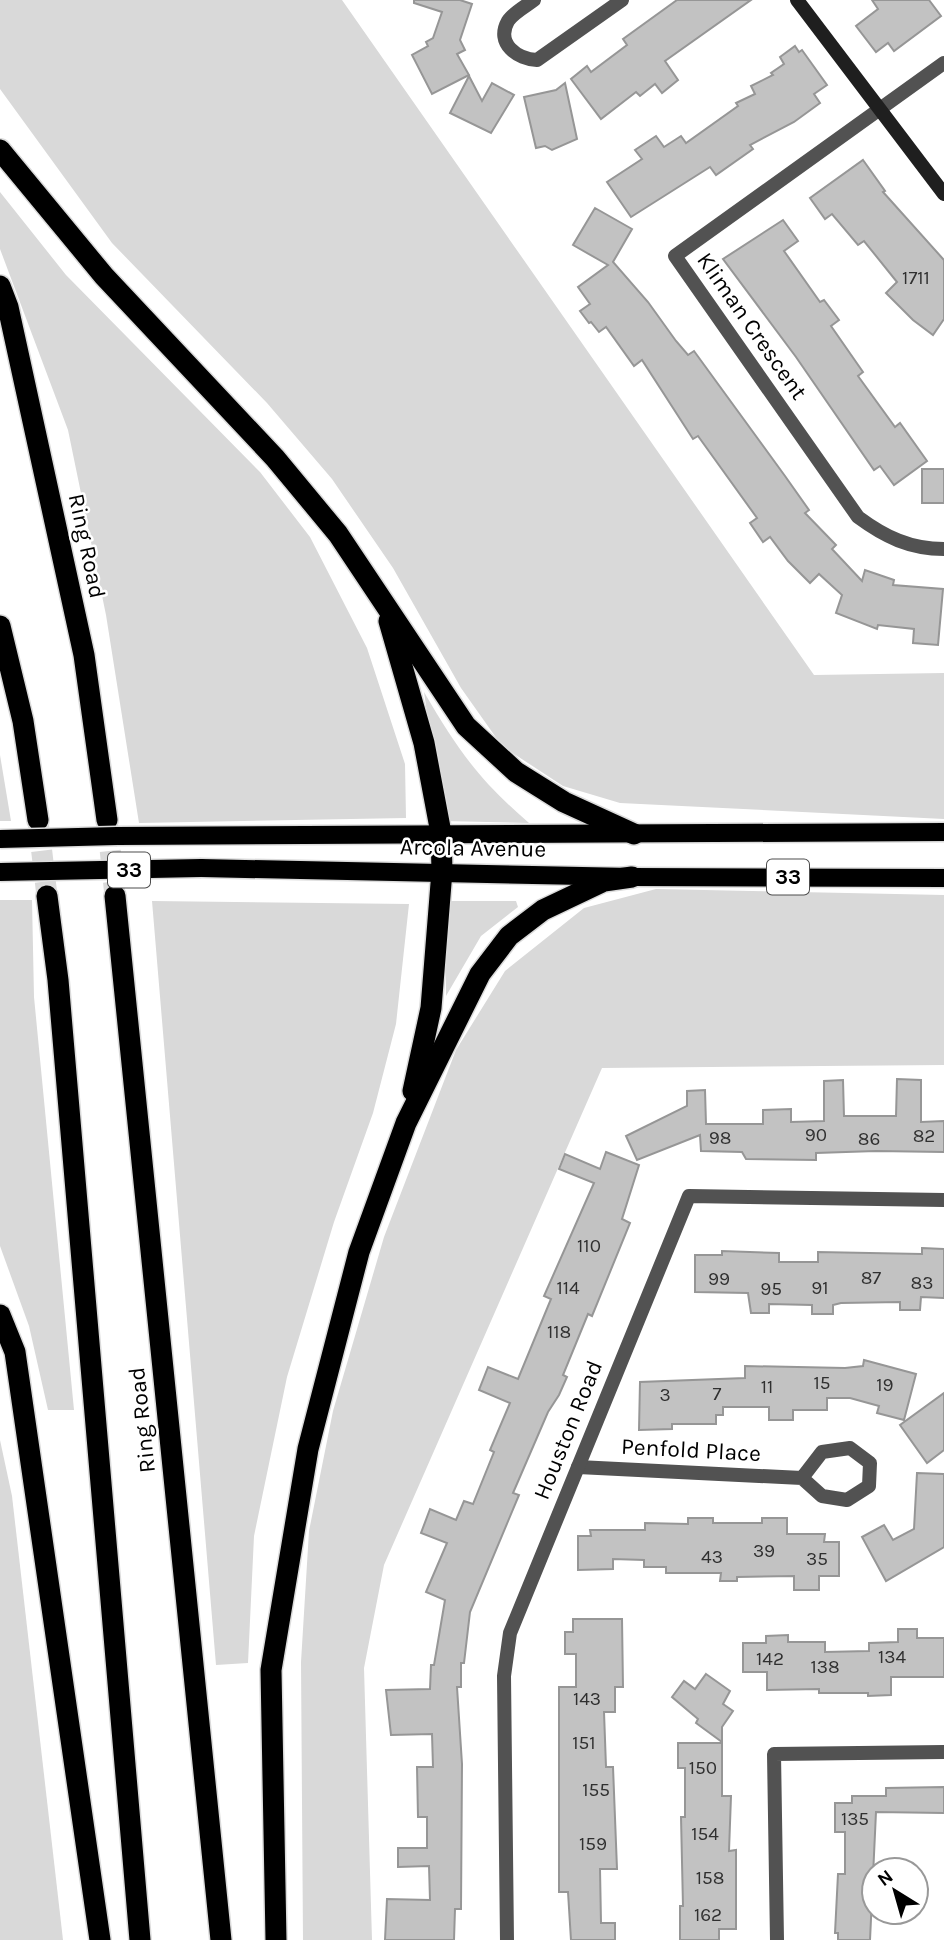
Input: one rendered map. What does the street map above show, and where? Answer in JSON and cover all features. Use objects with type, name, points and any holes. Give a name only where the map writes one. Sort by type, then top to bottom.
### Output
[{"type":"highway","points":[[0,150],[104,276],[275,458],[338,534],[466,726],[516,772],[564,802],[634,834]]},
{"type":"highway","name":"Ring Road","points":[[0,286],[8,307],[85,655],[107,820]]},
{"type":"highway","points":[[384,601],[424,743],[441,833],[442,871],[431,1008],[406,1123]]},
{"type":"highway","points":[[0,626],[23,721],[38,820]]},
{"type":"highway","points":[[276,1940],[271,1670],[308,1448],[359,1252],[406,1123],[476,981],[509,936],[543,909],[604,881],[632,877]]},
{"type":"highway","name":"Ring Road","points":[[115,895],[221,1940]]},
{"type":"highway","name":"Ring Road","points":[[47,896],[58,980],[140,1940]]},
{"type":"highway","points":[[0,1315],[15,1352],[100,1940]]},
{"type":"main road","name":"Arcola Avenue","points":[[0,839],[441,833],[944,832]]},
{"type":"main road","name":"Arcola Avenue","points":[[0,872],[201,869],[442,871],[632,877],[944,878]]},
{"type":"street","points":[[534,0],[508,21],[504,36],[510,51],[523,59],[537,61],[622,0]]},
{"type":"street","points":[[797,0],[944,194]]},
{"type":"street","points":[[881,110],[944,63]]},
{"type":"street","name":"Kliman Crescent","points":[[881,110],[675,256],[858,517],[884,536],[922,549],[944,549]]},
{"type":"street","name":"Houston Road","points":[[507,1940],[504,1676],[510,1633],[689,1196],[944,1200]]},
{"type":"street","points":[[850,1448],[870,1463],[869,1486],[847,1500],[822,1496],[802,1478],[822,1452],[850,1448]]},
{"type":"street","name":"Penfold Place","points":[[578,1467],[802,1478]]},
{"type":"street","points":[[777,1940],[774,1754],[944,1752]]},
{"type":"shaded area","points":[[0,0],[342,0],[814,675],[944,673],[944,819],[620,803],[563,786],[502,746],[461,688],[393,568],[332,479],[267,403],[112,243],[0,89]]},
{"type":"shaded area","points":[[0,192],[66,275],[260,472],[310,537],[367,648],[405,764],[406,818],[139,823],[106,615],[68,430],[0,249]]},
{"type":"shaded area","points":[[424,692],[482,778],[529,823],[443,821]]},
{"type":"shaded area","points":[[0,755],[11,821],[0,821]]},
{"type":"shaded area","points":[[656,889],[944,895],[944,1065],[602,1068],[384,1565],[364,1668],[372,1940],[303,1940],[301,1662],[309,1531],[333,1411],[384,1237],[456,1050],[505,971],[584,908]]},
{"type":"shaded area","points":[[0,900],[32,900],[34,997],[74,1410],[48,1410],[29,1326],[0,1246]]},
{"type":"shaded area","points":[[152,901],[409,904],[396,1024],[373,1113],[334,1222],[287,1377],[254,1536],[248,1663],[216,1665]]},
{"type":"shaded area","points":[[445,901],[516,901],[518,907],[481,936],[446,996]]},
{"type":"shaded area","points":[[0,1440],[12,1496],[63,1940],[0,1940]]},
{"type":"building","points":[[414,0],[460,0],[472,4],[460,40],[465,50],[457,54],[469,75],[432,94],[412,55],[428,46],[426,42],[433,38],[442,12],[414,3]]},
{"type":"building","points":[[677,0],[751,0],[665,61],[678,80],[662,93],[655,84],[640,96],[636,92],[601,119],[571,79],[587,66],[591,72],[627,45],[623,39]]},
{"type":"building","points":[[872,0],[929,0],[941,16],[894,51],[888,43],[876,52],[856,26],[878,9]]},
{"type":"building","points":[[795,46],[799,52],[802,50],[827,85],[814,94],[820,103],[794,122],[750,145],[753,149],[716,175],[710,167],[631,217],[607,182],[642,159],[635,150],[656,136],[664,147],[681,136],[686,143],[738,106],[736,103],[755,94],[751,86],[773,75],[771,73],[784,64],[780,57]]},
{"type":"building","points":[[469,76],[482,101],[492,83],[514,95],[491,133],[450,113]]},
{"type":"building","points":[[565,83],[577,139],[552,150],[545,146],[536,148],[524,97],[556,90]]},
{"type":"building","points":[[863,160],[885,191],[883,192],[944,260],[944,319],[933,335],[913,320],[886,293],[897,282],[864,241],[858,245],[832,214],[825,219],[810,198]]},
{"type":"building","points":[[595,208],[632,229],[613,262],[648,302],[688,355],[694,351],[809,510],[805,513],[836,545],[832,549],[862,581],[865,570],[894,580],[893,585],[943,589],[938,645],[913,643],[914,629],[878,625],[877,629],[836,613],[842,595],[819,574],[810,583],[788,561],[770,537],[763,542],[750,523],[757,518],[698,436],[693,439],[642,360],[634,366],[606,327],[599,332],[589,323],[580,311],[590,304],[578,287],[608,265],[573,245]]},
{"type":"building","points":[[783,220],[798,241],[784,251],[820,302],[824,300],[839,320],[831,326],[863,372],[858,376],[895,427],[900,423],[927,461],[894,485],[880,466],[874,470],[796,357],[723,259]]},
{"type":"building","points":[[922,469],[944,469],[944,503],[922,503]]},
{"type":"building","points":[[897,1079],[921,1080],[921,1122],[944,1121],[944,1152],[816,1153],[816,1160],[746,1159],[742,1152],[701,1151],[700,1135],[637,1160],[626,1136],[687,1106],[687,1091],[705,1090],[706,1124],[763,1124],[763,1110],[791,1109],[791,1122],[824,1121],[824,1081],[843,1080],[844,1116],[896,1116]]},
{"type":"building","points":[[606,1152],[639,1165],[622,1219],[630,1223],[592,1316],[588,1314],[563,1375],[567,1377],[548,1412],[513,1493],[519,1495],[470,1612],[464,1663],[461,1663],[461,1687],[457,1687],[462,1764],[461,1909],[455,1909],[454,1940],[385,1940],[387,1899],[430,1900],[429,1866],[398,1867],[398,1848],[427,1848],[427,1817],[418,1817],[417,1767],[433,1767],[432,1734],[391,1735],[386,1690],[430,1689],[431,1665],[434,1665],[445,1600],[426,1592],[447,1543],[421,1533],[430,1509],[456,1520],[464,1501],[473,1504],[494,1452],[490,1450],[510,1403],[479,1390],[488,1367],[518,1379],[551,1299],[544,1296],[594,1183],[559,1169],[565,1154],[600,1169]]},
{"type":"building","points":[[922,1248],[944,1249],[944,1298],[921,1297],[920,1310],[900,1310],[900,1302],[841,1303],[833,1305],[833,1314],[812,1314],[812,1305],[769,1304],[769,1313],[751,1313],[748,1293],[695,1292],[695,1255],[722,1255],[722,1251],[779,1253],[779,1262],[818,1262],[818,1252],[922,1254]]},
{"type":"building","points":[[864,1360],[916,1374],[904,1420],[877,1413],[879,1406],[850,1398],[827,1398],[827,1410],[793,1410],[793,1420],[769,1420],[769,1407],[723,1407],[723,1415],[716,1415],[716,1424],[672,1424],[672,1429],[639,1430],[640,1382],[745,1378],[745,1366],[845,1368],[863,1366]]},
{"type":"building","points":[[944,1393],[944,1450],[927,1463],[900,1425]]},
{"type":"building","points":[[917,1473],[944,1474],[944,1547],[886,1581],[862,1537],[884,1525],[893,1540],[914,1529]]},
{"type":"building","points":[[688,1518],[713,1518],[713,1523],[762,1523],[762,1518],[787,1518],[787,1534],[825,1534],[824,1542],[839,1542],[839,1576],[819,1576],[819,1590],[794,1590],[794,1576],[737,1577],[737,1581],[720,1581],[721,1573],[666,1573],[666,1567],[644,1567],[644,1560],[613,1559],[613,1569],[578,1570],[578,1536],[591,1536],[590,1530],[645,1530],[645,1523],[688,1524]]},
{"type":"building","points":[[573,1619],[622,1619],[623,1687],[615,1687],[615,1712],[604,1712],[606,1767],[613,1767],[617,1869],[600,1869],[601,1923],[615,1923],[615,1940],[571,1940],[568,1892],[559,1892],[559,1687],[576,1687],[576,1654],[565,1654],[565,1632],[573,1632]]},
{"type":"building","points":[[898,1629],[917,1629],[917,1638],[944,1638],[944,1677],[891,1677],[891,1695],[868,1696],[868,1693],[819,1693],[819,1689],[767,1690],[767,1672],[743,1672],[743,1643],[766,1643],[766,1636],[788,1635],[788,1642],[825,1642],[825,1652],[869,1651],[869,1643],[898,1642]]},
{"type":"building","points":[[706,1674],[730,1691],[723,1704],[733,1711],[722,1727],[722,1742],[696,1723],[698,1719],[672,1697],[684,1681],[695,1689]]},
{"type":"building","points":[[678,1743],[722,1743],[722,1796],[731,1796],[729,1851],[736,1850],[736,1929],[719,1929],[719,1940],[680,1940],[680,1906],[683,1906],[681,1817],[685,1817],[685,1768],[678,1768]]},
{"type":"building","points":[[944,1787],[944,1813],[876,1812],[874,1856],[860,1856],[860,1926],[871,1926],[870,1940],[838,1940],[838,1933],[835,1933],[838,1874],[845,1874],[845,1832],[835,1832],[835,1803],[852,1803],[852,1796],[886,1796],[886,1788]]},
{"type":"tunnel","points":[[38,820],[47,896]]},
{"type":"tunnel","points":[[107,820],[115,896]]}]
